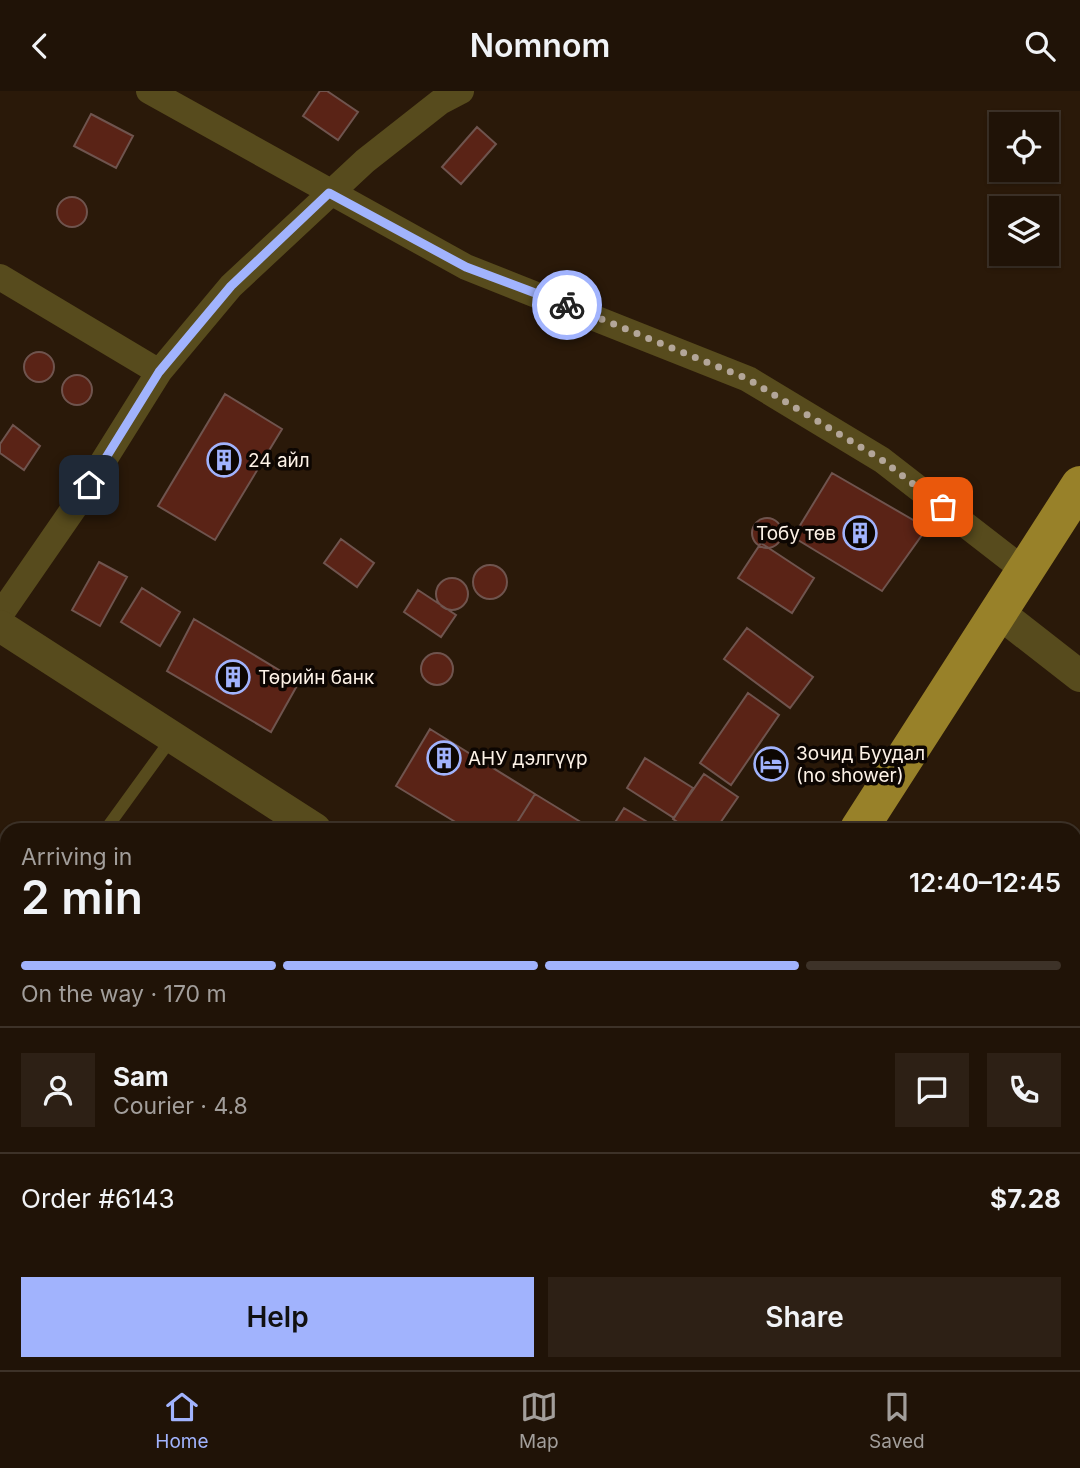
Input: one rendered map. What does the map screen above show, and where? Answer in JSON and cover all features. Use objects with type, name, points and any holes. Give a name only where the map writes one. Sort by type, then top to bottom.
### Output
[{"type":"highway","points":[[863,823],[1080,485]]},
{"type":"street","points":[[149,91],[466,267],[748,379],[882,460],[1025,571]]},
{"type":"street","points":[[0,615],[74,508],[159,372],[231,286],[329,193],[440,102],[461,91]]},
{"type":"street","points":[[0,277],[159,372]]},
{"type":"street","points":[[998,613],[1080,675]]},
{"type":"street","points":[[0,627],[306,823]]},
{"type":"lane","points":[[110,823],[172,738]]},
{"type":"building","points":[[320,91],[327,91],[358,112],[338,140],[303,116]]},
{"type":"building","points":[[91,114],[133,136],[116,168],[74,146]]},
{"type":"building","points":[[477,127],[496,144],[461,184],[442,167]]},
{"type":"building","points":[[72,197],[83,201],[87,212],[83,223],[72,227],[61,223],[57,212],[61,201]]},
{"type":"building","points":[[39,352],[50,356],[54,367],[50,378],[39,382],[28,378],[24,367],[28,356]]},
{"type":"building","points":[[77,375],[88,379],[92,390],[88,401],[77,405],[66,401],[62,390],[66,379]]},
{"type":"building","name":"24 айл","points":[[225,394],[282,429],[215,540],[158,506]]},
{"type":"building","points":[[13,425],[40,446],[24,470],[0,453],[0,444]]},
{"type":"building","name":"Тобу төв","points":[[832,473],[927,528],[882,591],[793,537]]},
{"type":"building","points":[[767,518],[773,519],[781,527],[781,539],[773,547],[767,548],[761,547],[753,539],[752,533],[753,527],[761,519]]},
{"type":"building","points":[[341,539],[374,563],[357,587],[324,563]]},
{"type":"building","points":[[761,543],[814,578],[792,613],[738,578]]},
{"type":"building","points":[[99,562],[127,577],[100,626],[72,610]]},
{"type":"building","points":[[490,565],[502,570],[507,582],[502,594],[490,599],[478,594],[473,582],[478,570]]},
{"type":"building","points":[[452,578],[464,582],[468,594],[464,606],[452,610],[440,606],[436,594],[440,582]]},
{"type":"building","points":[[142,588],[180,612],[160,646],[121,622]]},
{"type":"building","points":[[418,590],[456,615],[441,637],[404,612]]},
{"type":"building","name":"Төрийн банк","points":[[194,619],[299,682],[271,732],[167,671]]},
{"type":"building","points":[[747,628],[813,677],[790,708],[724,659]]},
{"type":"building","points":[[437,653],[449,657],[453,669],[449,681],[437,685],[425,681],[421,669],[425,657]]},
{"type":"building","points":[[748,693],[779,715],[731,785],[700,763]]},
{"type":"building","name":"АНУ дэлгүүр","points":[[430,729],[535,794],[517,823],[457,823],[396,786]]},
{"type":"building","points":[[645,758],[693,788],[674,818],[627,788]]},
{"type":"building","points":[[704,774],[738,797],[720,823],[679,823],[673,819]]},
{"type":"building","points":[[535,794],[582,823],[517,823]]},
{"type":"building","points":[[624,808],[649,823],[615,823]]},
{"type":"way so far","points":[[567,305],[748,379],[882,460],[943,507]]},
{"type":"place","name":"24 айл","points":[[224,460]]},
{"type":"place","name":"Тобу төв","points":[[860,533]]},
{"type":"place","name":"Төрийн банк","points":[[233,677]]},
{"type":"place","name":"АНУ дэлгүүр","points":[[444,758]]},
{"type":"place","name":"Зочид Буудал (no shower)","points":[[771,764]]},
{"type":"route","points":[[89,485],[159,372],[231,286],[329,193],[466,267],[567,305]]}]
